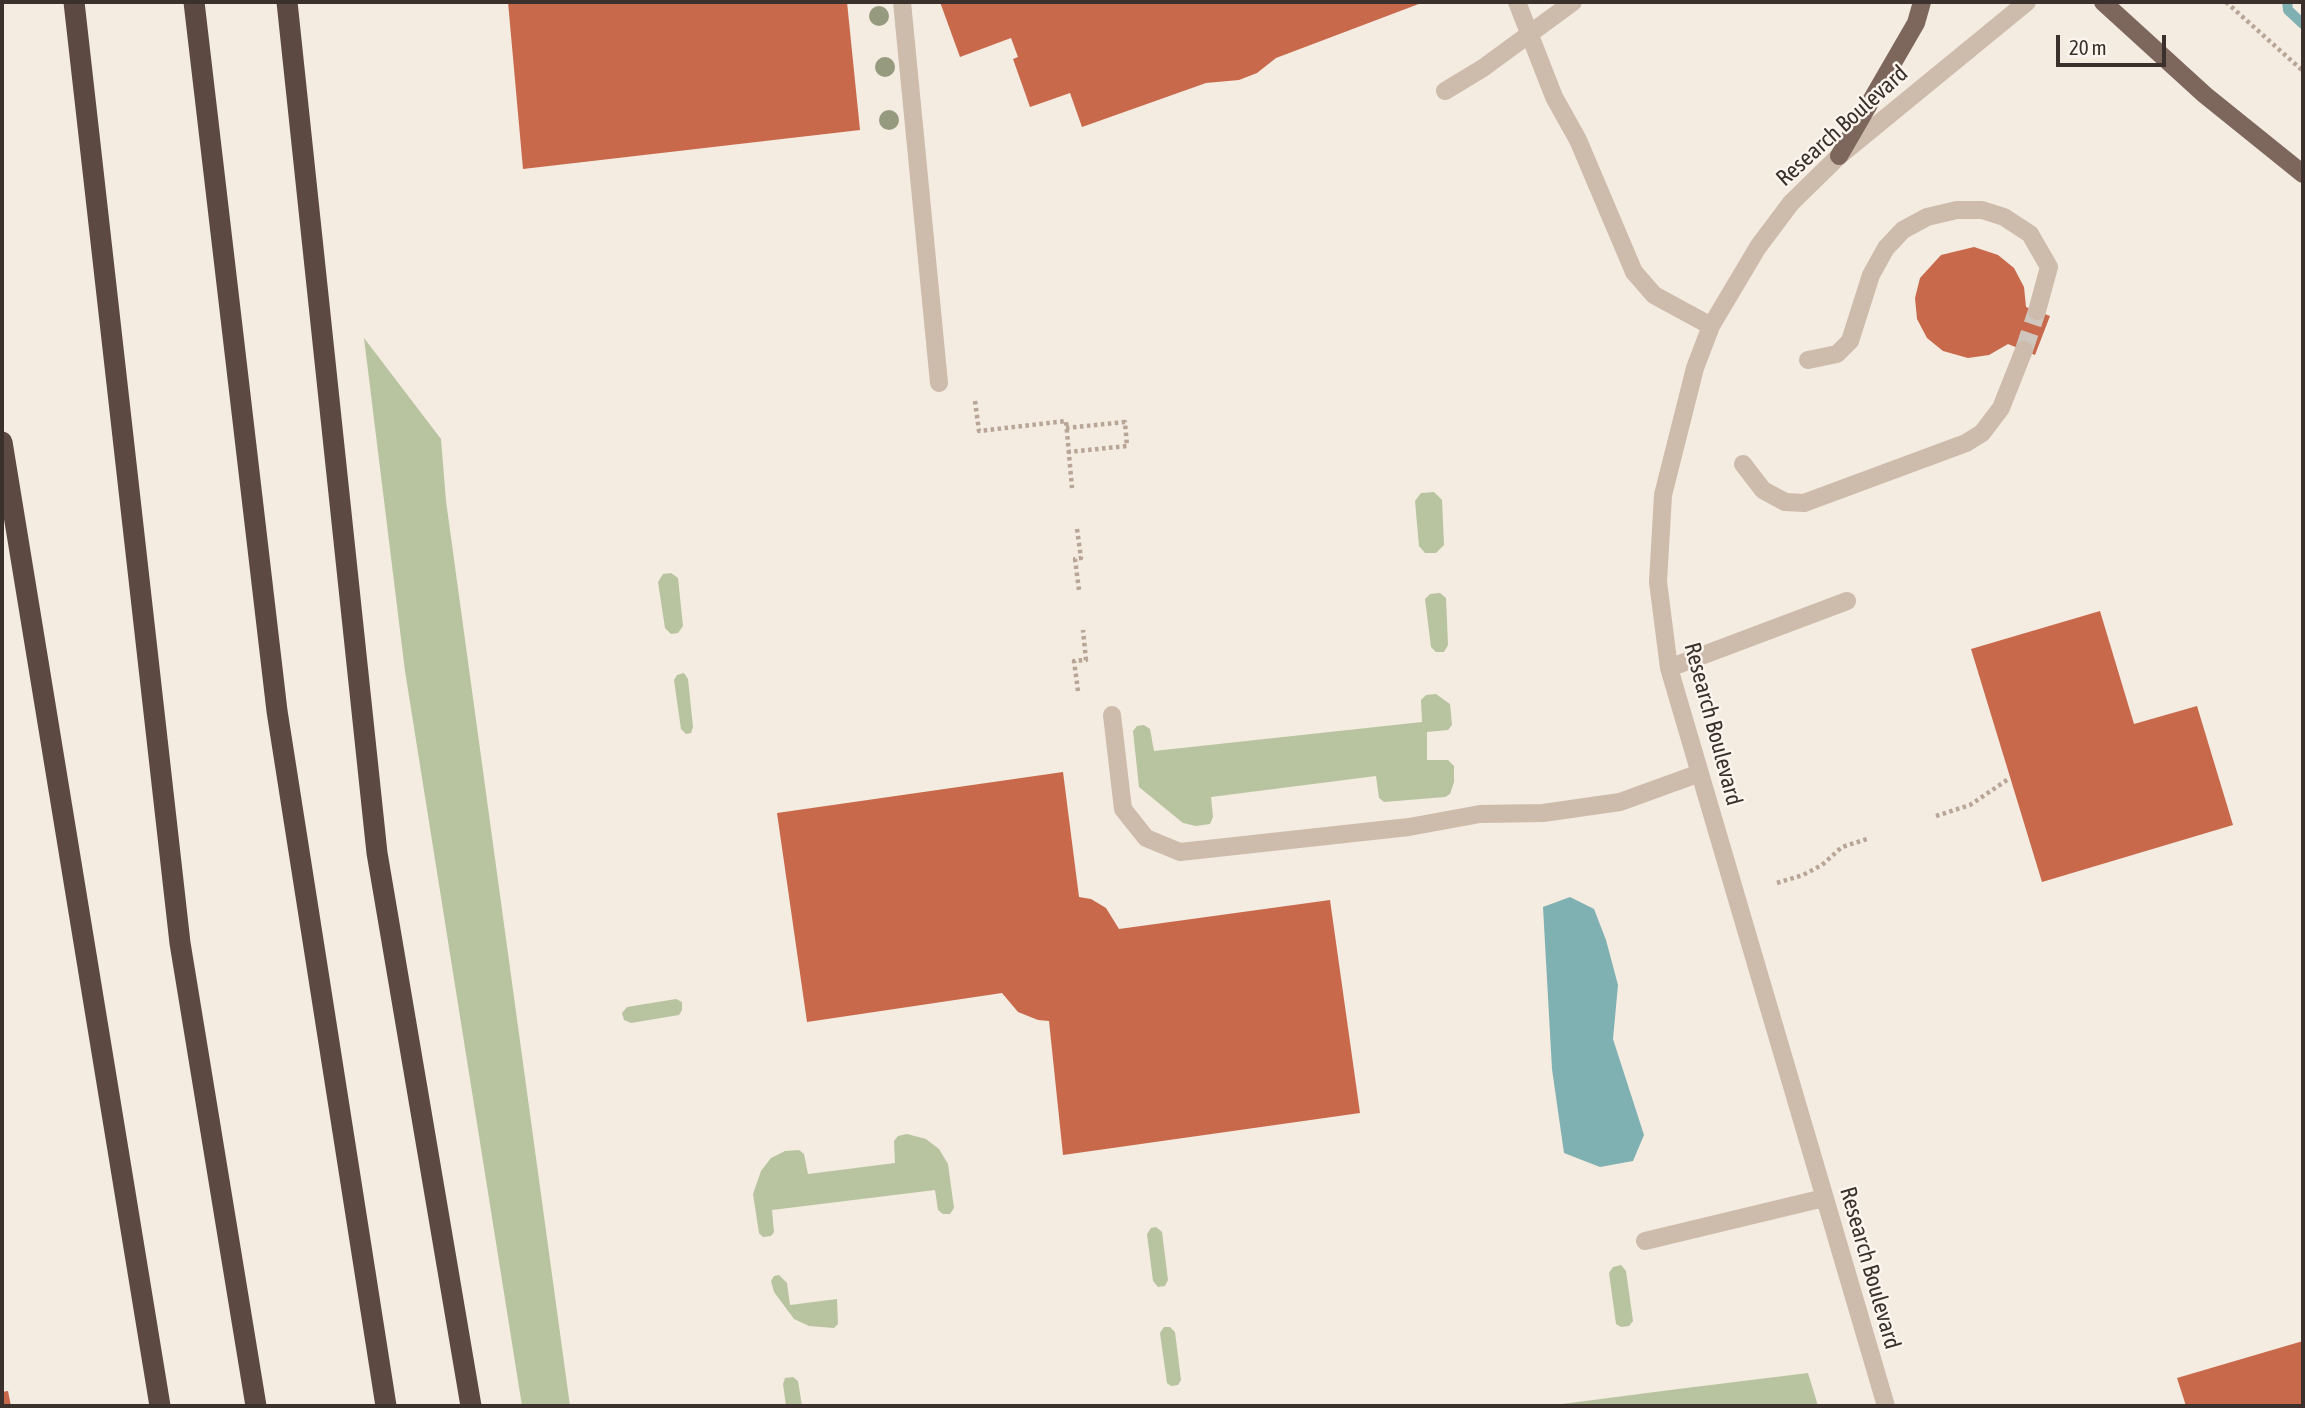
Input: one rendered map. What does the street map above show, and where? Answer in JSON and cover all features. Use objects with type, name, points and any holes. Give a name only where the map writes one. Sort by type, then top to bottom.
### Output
[{"type":"highway","points":[[74,2],[180,943],[256,1406]]},
{"type":"highway","points":[[194,2],[277,711],[386,1406]]},
{"type":"highway","points":[[286,2],[377,853],[471,1406]]},
{"type":"highway","points":[[2,442],[160,1406]]},
{"type":"main road","points":[[1839,156],[1916,23],[1922,2]]},
{"type":"main road","points":[[2103,2],[2205,95],[2303,174]]},
{"type":"street","points":[[902,2],[939,383]]},
{"type":"street","points":[[1517,2],[1554,97],[1578,140],[1634,272],[1654,295],[1711,326]]},
{"type":"street","points":[[1446,91],[1573,2]]},
{"type":"street","name":"Research Boulevard","points":[[1886,1406],[1669,668],[1658,582],[1663,495],[1695,368],[1711,326],[1758,247],[1791,203],[1839,156],[2027,2]]},
{"type":"street","points":[[1808,360],[1837,354],[1850,341],[1871,275],[1886,248],[1903,230],[1927,217],[1957,210],[1982,210],[2004,216],[2030,234],[2049,267],[2037,311]]},
{"type":"street","points":[[1743,464],[1763,490],[1785,502],[1804,503],[1966,443],[1982,433],[2001,408],[2024,350]]},
{"type":"street","points":[[1669,668],[1847,601]]},
{"type":"street","points":[[1112,715],[1123,809],[1146,838],[1180,852],[1409,827],[1480,814],[1544,813],[1620,803],[1700,773]]},
{"type":"street","points":[[1645,1241],[1824,1198]]},
{"type":"path","points":[[2226,2],[2303,71]]},
{"type":"path","points":[[975,401],[979,431],[1066,421],[1072,488]]},
{"type":"path","points":[[1066,428],[1125,422],[1127,446],[1068,452]]},
{"type":"path","points":[[1077,529],[1081,558],[1075,559],[1079,590]]},
{"type":"path","points":[[1078,691],[1074,662],[1086,660],[1083,630]]},
{"type":"path","points":[[1936,816],[1970,805],[2010,778]]},
{"type":"path","points":[[1777,883],[1803,875],[1822,865],[1842,847],[1867,839]]},
{"type":"green space","points":[[364,338],[441,439],[446,501],[570,1406],[522,1406],[405,671]]},
{"type":"green space","points":[[1434,492],[1442,500],[1444,545],[1436,553],[1425,553],[1419,546],[1415,501],[1421,493]]},
{"type":"green space","points":[[671,573],[678,578],[683,626],[678,633],[671,634],[665,628],[658,582],[663,574]]},
{"type":"green space","points":[[1440,593],[1446,598],[1448,645],[1444,652],[1436,652],[1431,647],[1425,599],[1430,594]]},
{"type":"green space","points":[[684,673],[688,679],[693,727],[691,733],[686,734],[681,729],[674,680],[677,675]]},
{"type":"green space","points":[[1436,694],[1450,704],[1452,725],[1448,730],[1427,732],[1427,760],[1448,760],[1454,766],[1454,782],[1450,794],[1445,797],[1384,802],[1379,798],[1376,776],[1211,797],[1213,817],[1210,824],[1196,826],[1183,823],[1139,787],[1133,731],[1137,726],[1144,725],[1150,729],[1154,751],[1422,722],[1421,700],[1426,695]]},
{"type":"green space","points":[[676,999],[682,1002],[679,1015],[631,1023],[624,1020],[622,1013],[627,1007]]},
{"type":"green space","points":[[907,1134],[926,1139],[939,1149],[948,1164],[954,1208],[950,1214],[943,1214],[938,1210],[935,1190],[772,1210],[774,1232],[771,1236],[763,1237],[759,1233],[753,1194],[761,1171],[771,1158],[785,1151],[799,1150],[804,1154],[808,1174],[895,1163],[894,1141],[898,1136]]},
{"type":"green space","points":[[1156,1227],[1162,1232],[1168,1280],[1165,1286],[1158,1287],[1153,1281],[1147,1234],[1151,1228]]},
{"type":"green space","points":[[1621,1265],[1626,1271],[1633,1321],[1629,1326],[1621,1327],[1616,1324],[1609,1273],[1613,1267]]},
{"type":"green space","points":[[779,1275],[787,1283],[790,1305],[837,1299],[838,1324],[834,1328],[809,1326],[794,1319],[774,1292],[771,1281],[774,1276]]},
{"type":"green space","points":[[1164,1327],[1170,1327],[1175,1332],[1181,1380],[1178,1385],[1171,1386],[1167,1383],[1160,1333]]},
{"type":"green space","points":[[1808,1373],[1818,1406],[1547,1406],[1678,1389]]},
{"type":"green space","points":[[793,1377],[798,1381],[802,1406],[786,1406],[783,1384],[785,1378]]},
{"type":"water","points":[[1570,897],[1594,909],[1606,940],[1618,985],[1613,1039],[1644,1135],[1633,1161],[1600,1167],[1564,1153],[1552,1069],[1543,907]]},
{"type":"building","points":[[508,2],[847,2],[860,130],[523,169]]},
{"type":"building","points":[[940,2],[1424,2],[1276,58],[1257,73],[1239,80],[1206,83],[1082,127],[1070,93],[1030,107],[1013,59],[1018,57],[1011,38],[960,57]]},
{"type":"building","points":[[1974,247],[1998,255],[2014,268],[2024,287],[2026,307],[2050,316],[2035,355],[2008,344],[1989,355],[1968,358],[1943,351],[1927,338],[1917,319],[1915,298],[1920,278],[1941,255]]},
{"type":"building","points":[[2100,611],[2134,724],[2197,706],[2233,825],[2042,882],[1971,649]]},
{"type":"building","points":[[1063,772],[1079,897],[1091,899],[1106,908],[1119,929],[1330,900],[1360,1113],[1063,1155],[1049,1021],[1038,1020],[1018,1012],[1002,993],[807,1022],[777,813]]},
{"type":"building","points":[[2303,1341],[2303,1406],[2186,1406],[2177,1378]]},
{"type":"building","points":[[8,1391],[11,1406],[2,1406],[2,1392]]},
{"type":"waterway","points":[[2287,2],[2288,10],[2303,24]]},
{"type":"tunnel","points":[[2024,350],[2037,311]]}]
